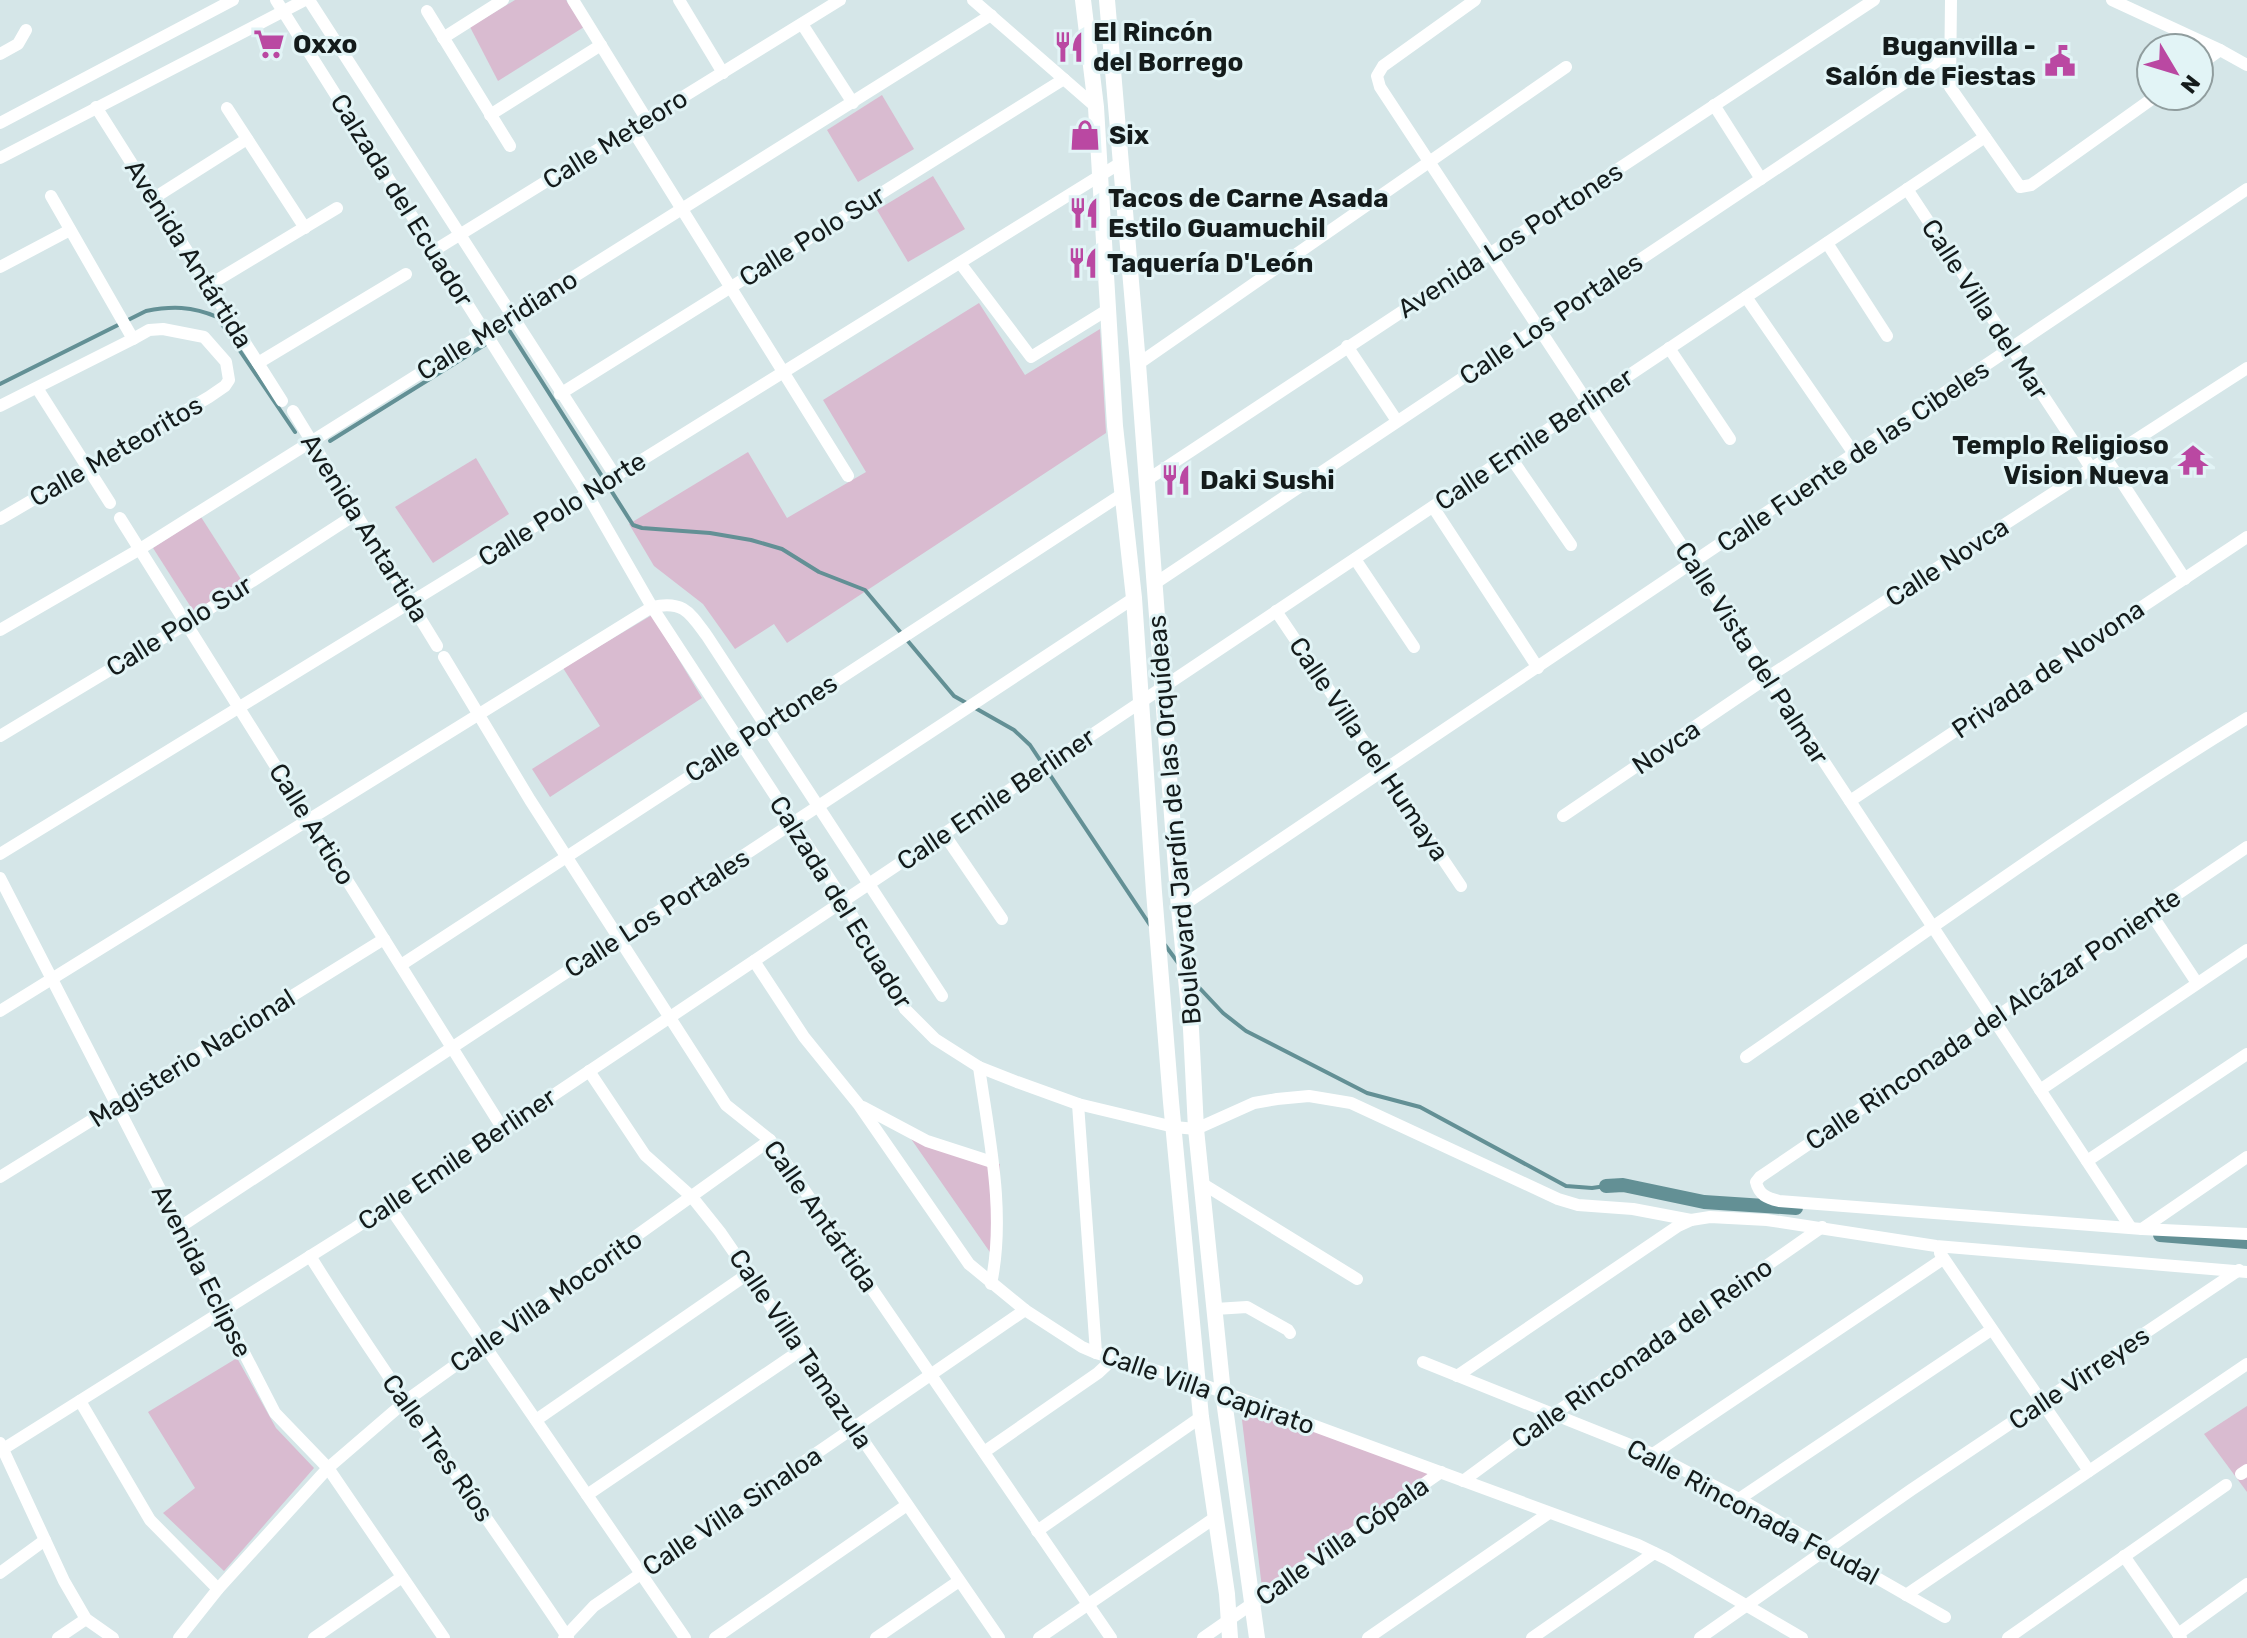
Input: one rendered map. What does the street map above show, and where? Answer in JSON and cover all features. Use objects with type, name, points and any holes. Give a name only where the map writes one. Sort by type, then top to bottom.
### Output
[{"type":"street","points":[[0,123],[233,0]]},
{"type":"street","name":"Calzada del Ecuador","points":[[276,0],[587,494],[652,607],[844,901],[905,1009],[935,1039],[979,1067],[1078,1104],[1174,1127],[1196,1129]]},
{"type":"street","points":[[0,158],[307,0]]},
{"type":"street","name":"Calzada del Ecuador","points":[[307,0],[616,477]]},
{"type":"street","points":[[443,38],[503,0]]},
{"type":"street","points":[[573,0],[647,120]]},
{"type":"street","points":[[679,0],[723,73]]},
{"type":"street","name":"Calle Meteoro","points":[[435,250],[840,0]]},
{"type":"street","points":[[973,0],[1096,107]]},
{"type":"street","name":"Boulevard Jardín de las Orquídeas","points":[[1083,0],[1096,107],[1115,426],[1143,702],[1159,963],[1201,1417],[1227,1594],[1230,1638]]},
{"type":"street","name":"Boulevard Jardín de las Orquídeas","points":[[1107,0],[1191,1029],[1196,1129],[1223,1393],[1257,1638]]},
{"type":"street","name":"Calle Vista del Palmar","points":[[1475,0],[1389,61],[1377,76],[1380,87],[2087,1161],[2136,1228]]},
{"type":"street","name":"Avenida Los Portones","points":[[1147,480],[1874,0]]},
{"type":"street","points":[[1951,0],[1950,87],[2018,185],[2023,187],[2135,110]]},
{"type":"street","points":[[2112,0],[2247,65]]},
{"type":"street","points":[[427,11],[510,146]]},
{"type":"street","name":"Calle Meridiano","points":[[0,630],[140,549],[991,15]]},
{"type":"street","points":[[802,24],[853,103]]},
{"type":"street","points":[[0,54],[18,44],[26,30]]},
{"type":"street","points":[[490,115],[601,45]]},
{"type":"street","points":[[2215,54],[2220,50]]},
{"type":"street","name":"Calle Los Portales","points":[[1154,584],[1948,54]]},
{"type":"street","points":[[1138,364],[1566,67]]},
{"type":"street","name":"Calle Polo Sur","points":[[560,394],[1064,79]]},
{"type":"street","points":[[1714,105],[1761,179]]},
{"type":"street","name":"Avenida Antártida","points":[[96,107],[282,401]]},
{"type":"street","points":[[227,108],[305,228]]},
{"type":"street","points":[[632,129],[848,476]]},
{"type":"street","name":"Calle Emile Berliner","points":[[1,1448],[389,1206],[1985,137]]},
{"type":"street","points":[[154,198],[247,139]]},
{"type":"street","name":"Calle Polo Norte","points":[[0,854],[616,477],[1122,162]]},
{"type":"street","name":"Calle Villa del Mar","points":[[1907,189],[2091,468]]},
{"type":"street","name":"Calle Fuente de las Cibeles","points":[[1179,908],[2247,189]]},
{"type":"street","points":[[0,406],[130,334],[51,196]]},
{"type":"street","points":[[209,285],[337,208]]},
{"type":"street","points":[[0,267],[70,230]]},
{"type":"street","points":[[1827,243],[1887,336]]},
{"type":"street","points":[[960,263],[1031,357],[1107,310]]},
{"type":"street","points":[[258,363],[406,274]]},
{"type":"street","points":[[1746,297],[1855,455]]},
{"type":"street","name":"Calle Meteoritos","points":[[0,519],[209,397],[229,380],[226,362],[204,337],[163,329],[130,334]]},
{"type":"street","points":[[1347,346],[1397,421]]},
{"type":"street","points":[[1669,348],[1730,439]]},
{"type":"street","name":"Calle Novca","points":[[1768,677],[2247,368]]},
{"type":"street","points":[[37,388],[110,503]]},
{"type":"street","name":"Avenida Antartida","points":[[293,411],[480,716]]},
{"type":"street","points":[[1509,455],[1571,545]]},
{"type":"street","points":[[2106,458],[2185,579]]},
{"type":"street","name":"Calle Portones","points":[[401,965],[1124,493]]},
{"type":"street","points":[[1433,507],[1538,668]]},
{"type":"street","name":"Calle Polo Sur","points":[[0,736],[186,624],[356,514]]},
{"type":"street","name":"Calle Artico","points":[[120,518],[503,1129]]},
{"type":"street","name":"Privada de Novona","points":[[1850,801],[2247,537]]},
{"type":"street","points":[[1355,559],[1414,647]]},
{"type":"street","name":"Calle Los Portales","points":[[180,1227],[1134,598]]},
{"type":"street","name":"Calzada del Ecuador","points":[[652,607],[669,603],[681,607],[692,616],[942,996]]},
{"type":"street","points":[[0,1011],[652,607]]},
{"type":"street","name":"Calle Villa del Humaya","points":[[1276,611],[1461,886]]},
{"type":"street","name":"Novca","points":[[1563,816],[1768,677]]},
{"type":"street","name":"Calle Antártida","points":[[480,716],[726,1105],[770,1140],[1111,1638]]},
{"type":"street","points":[[1746,1057],[1988,887],[2247,718]]},
{"type":"street","points":[[944,834],[1002,919]]},
{"type":"street","name":"Calle Rinconada del Alcázar Poniente","points":[[2136,1228],[1766,1198],[1756,1182],[2247,847]]},
{"type":"street","name":"Avenida Eclipse","points":[[0,878],[275,1413],[328,1468],[444,1638]]},
{"type":"street","points":[[2150,912],[2197,983]]},
{"type":"street","name":"Magisterio Nacional","points":[[0,1177],[384,939]]},
{"type":"street","points":[[2040,1090],[2247,950]]},
{"type":"street","name":"Calle Villa Capirato","points":[[754,961],[804,1037],[859,1105],[969,1264],[1025,1310],[1082,1347],[1198,1383],[1654,1553],[1802,1638]]},
{"type":"street","points":[[2087,1161],[2247,1054]]},
{"type":"street","points":[[979,1067],[997,1222],[996,1262],[991,1284]]},
{"type":"street","name":"Calle Villa Tamazula","points":[[589,1071],[645,1155],[692,1197],[749,1273],[999,1638]]},
{"type":"street","points":[[1196,1129],[1254,1103],[1309,1096],[1336,1100],[1361,1106],[1558,1199],[1578,1205],[1633,1209],[1691,1220]]},
{"type":"street","points":[[1078,1104],[1096,1353]]},
{"type":"street","points":[[859,1105],[927,1141],[992,1162]]},
{"type":"street","name":"Calle Villa Mocorito","points":[[179,1638],[218,1589],[328,1468],[407,1400],[770,1140]]},
{"type":"street","points":[[2136,1228],[2247,1157]]},
{"type":"street","points":[[1203,1184],[1357,1279]]},
{"type":"street","points":[[389,1206],[685,1638]]},
{"type":"street","points":[[1457,1376],[1678,1226],[1710,1217],[1822,1227],[1936,1246],[2244,1270]]},
{"type":"street","name":"Calle Rinconada del Reino","points":[[1463,1481],[1822,1227]]},
{"type":"street","points":[[2136,1228],[2247,1234]]},
{"type":"street","points":[[1936,1246],[2089,1471]]},
{"type":"street","name":"Calle Tres Ríos","points":[[310,1256],[365,1344],[407,1400],[566,1637]]},
{"type":"street","points":[[1653,1454],[1943,1259]]},
{"type":"street","name":"Calle Virreyes","points":[[1700,1638],[1911,1490],[2244,1270]]},
{"type":"street","points":[[536,1420],[749,1273]]},
{"type":"street","points":[[1215,1309],[1247,1307],[1290,1333]]},
{"type":"street","name":"Calle Villa Sinaloa","points":[[566,1637],[594,1606],[1025,1310]]},
{"type":"street","points":[[1739,1499],[1991,1330]]},
{"type":"street","points":[[587,1495],[801,1350]]},
{"type":"street","points":[[984,1452],[1098,1373],[1114,1358]]},
{"type":"street","name":"Calle Rinconada Feudal","points":[[1423,1362],[1653,1454],[1739,1499],[1945,1617]]},
{"type":"street","points":[[1906,1595],[2247,1364]]},
{"type":"street","points":[[80,1401],[150,1520],[218,1589]]},
{"type":"street","points":[[1037,1531],[1201,1417]]},
{"type":"street","points":[[1,1448],[86,1619],[113,1638]]},
{"type":"street","name":"Calle Villa Cópala","points":[[1203,1638],[1441,1472]]},
{"type":"street","points":[[2008,1638],[2226,1485]]},
{"type":"street","points":[[715,1638],[907,1505]]},
{"type":"street","points":[[1368,1638],[1549,1513]]},
{"type":"street","points":[[1039,1638],[1216,1517]]},
{"type":"street","points":[[0,1573],[45,1540]]},
{"type":"street","points":[[1532,1638],[1654,1553]]},
{"type":"street","points":[[2124,1556],[2180,1636],[2247,1584]]},
{"type":"street","points":[[314,1638],[402,1577]]},
{"type":"street","points":[[876,1638],[959,1581]]},
{"type":"street","points":[[58,1638],[86,1619]]},
{"type":"shaded area","points":[[515,0],[566,0],[584,27],[498,81],[470,27]]},
{"type":"shaded area","points":[[882,95],[914,149],[858,182],[827,130]]},
{"type":"shaded area","points":[[933,176],[965,229],[908,262],[877,210]]},
{"type":"shaded area","points":[[979,303],[1025,375],[1100,329],[1106,433],[787,643],[774,624],[735,649],[703,604],[654,566],[629,524],[748,452],[787,518],[866,472],[823,400]]},
{"type":"shaded area","points":[[476,458],[509,514],[433,563],[395,507]]},
{"type":"shaded area","points":[[201,517],[242,581],[194,612],[153,548]]},
{"type":"shaded area","points":[[652,615],[702,698],[550,797],[532,769],[600,726],[563,668]]},
{"type":"shaded area","points":[[900,1123],[945,1148],[1000,1164],[994,1258]]},
{"type":"shaded area","points":[[237,1358],[276,1428],[314,1468],[224,1571],[163,1513],[195,1488],[148,1412]]},
{"type":"shaded area","points":[[1240,1403],[1433,1472],[1262,1588]]},
{"type":"shaded area","points":[[2247,1406],[2247,1492],[2204,1434]]},
{"type":"waterway","points":[[0,384],[146,311],[190,309],[217,317],[295,432]]},
{"type":"waterway","points":[[509,330],[633,525],[751,540],[782,549],[819,572],[865,590],[954,696],[1014,730],[1030,745],[1150,925]]},
{"type":"waterway","points":[[330,441],[486,344]]},
{"type":"waterway","points":[[1165,945],[1179,964]]},
{"type":"waterway","points":[[1192,980],[1223,1013],[1246,1031],[1367,1093],[1420,1107],[1566,1186],[1606,1186]]},
{"type":"waterway","points":[[1606,1186],[1623,1185],[1704,1202],[1796,1208]]},
{"type":"waterway","points":[[2160,1235],[2247,1242]]},
{"type":"place","name":"Oxxo","points":[[269,44]]},
{"type":"place","name":"El Rincón del Borrego","points":[[1069,47]]},
{"type":"place","name":"Buganvilla - Salón de Fiestas","points":[[2060,61]]},
{"type":"place","name":"Six","points":[[1085,135]]},
{"type":"place","name":"Tacos de Carne Asada Estilo Guamuchil","points":[[1084,213]]},
{"type":"place","name":"Taquería D'León","points":[[1083,263]]},
{"type":"place","name":"Templo Religioso Vision Nueva","points":[[2193,460]]},
{"type":"place","name":"Daki Sushi","points":[[1176,480]]}]
